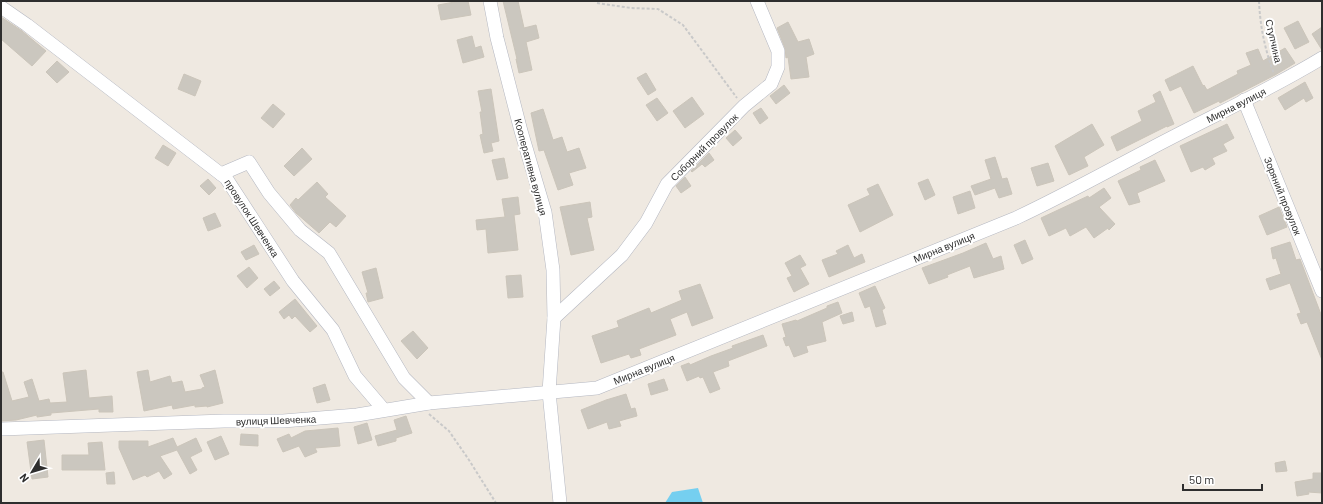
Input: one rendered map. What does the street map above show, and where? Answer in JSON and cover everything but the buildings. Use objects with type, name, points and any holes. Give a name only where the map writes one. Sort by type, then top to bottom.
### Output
[{"type":"street","name":"Кооперативна вулиця","points":[[490,1],[497,38],[545,212],[553,270],[554,318],[549,392],[560,503]]},
{"type":"street","name":"Соборний провулок","points":[[554,318],[622,255],[646,223],[667,184],[743,107],[771,84],[778,67],[778,51],[758,1]]},
{"type":"street","name":"провулок Шевченка","points":[[1,7],[27,25],[226,178],[293,281],[332,330],[356,376],[384,410]]},
{"type":"street","name":"Мирна вулиця","points":[[549,392],[597,388],[1016,218],[1060,197],[1277,84],[1322,58]]},
{"type":"street","name":"Зоряний провулок","points":[[1244,100],[1322,291]]},
{"type":"street","points":[[221,174],[249,162],[269,193],[300,230],[329,253],[404,378],[429,403]]},
{"type":"street","name":"вулиця Шевченка","points":[[1,429],[283,421],[357,415],[429,403],[549,392]]},
{"type":"path","name":"Ступчина","points":[[1259,1],[1260,16],[1267,55],[1277,84]]},
{"type":"path","points":[[597,3],[631,8],[658,9],[683,25],[743,107]]},
{"type":"path","points":[[415,406],[428,413],[449,431],[496,503]]},
{"type":"water","points":[[698,488],[703,503],[665,503],[672,492]]}]
